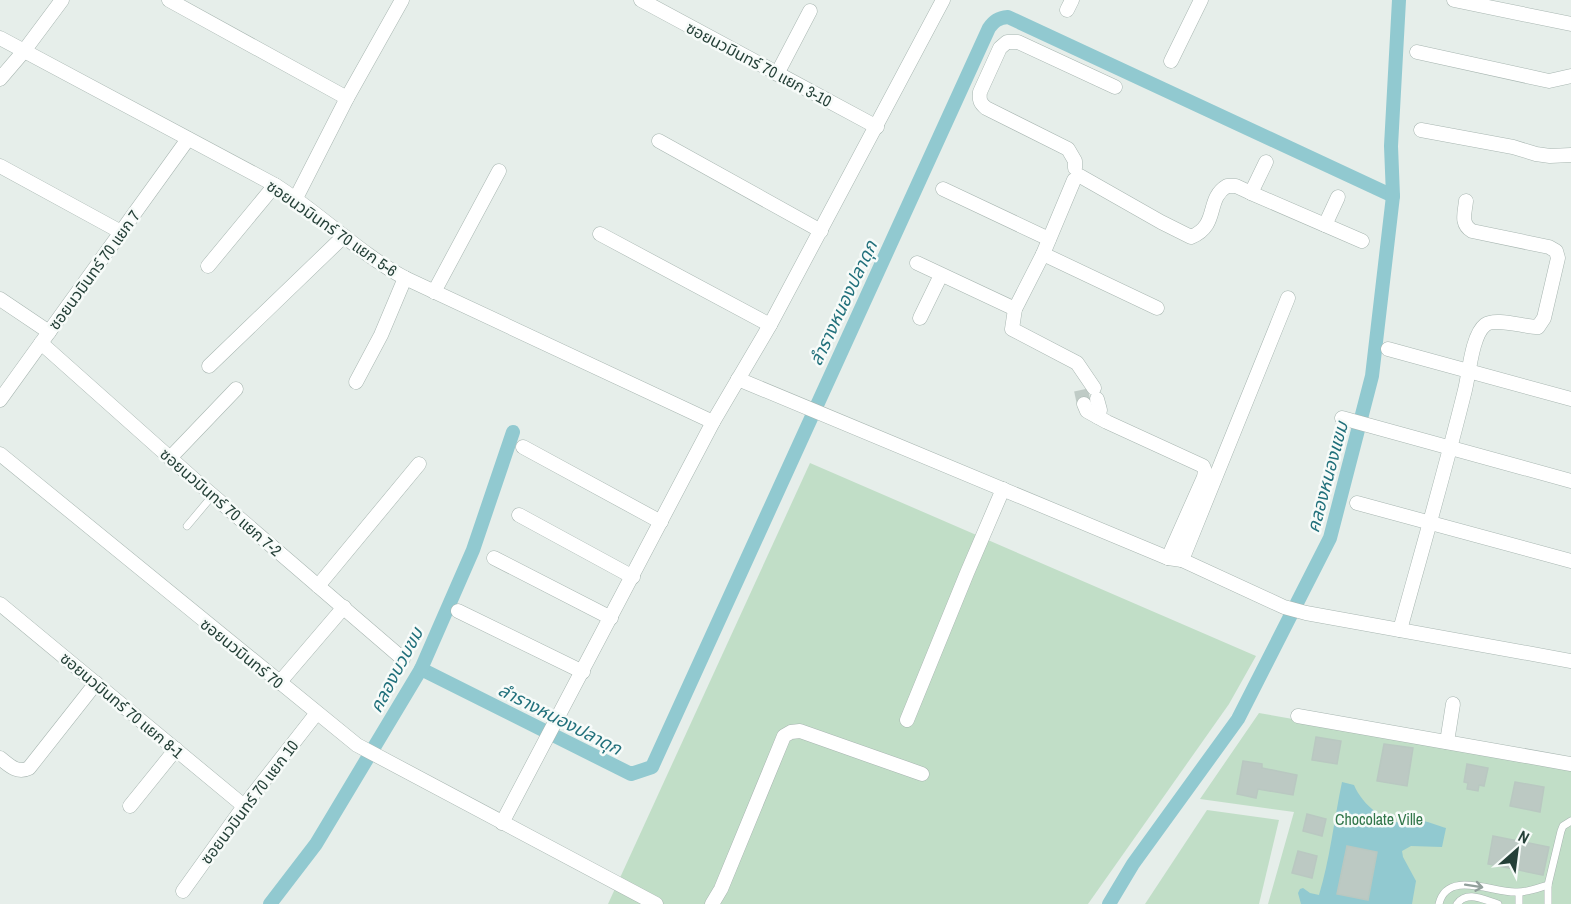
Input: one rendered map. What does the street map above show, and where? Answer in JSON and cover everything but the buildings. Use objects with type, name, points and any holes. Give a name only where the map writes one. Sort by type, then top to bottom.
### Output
[{"type":"street","points":[[0,79],[62,0]]},
{"type":"street","points":[[169,0],[346,98]]},
{"type":"street","points":[[502,823],[662,522],[712,422],[770,325],[943,0]]},
{"type":"street","points":[[1171,61],[1201,0]]},
{"type":"street","points":[[1454,0],[1504,5],[1571,24]]},
{"type":"street","points":[[296,198],[346,98],[401,1]]},
{"type":"street","name":"ซอยนวมินทร์ 70 แยก 3-10","points":[[649,2],[877,127]]},
{"type":"street","points":[[777,74],[810,11]]},
{"type":"street","name":"ซอยนวมินทร์ 70 แยก 5-6","points":[[0,39],[275,185],[296,198],[381,265],[405,278],[712,422]]},
{"type":"street","points":[[1115,87],[1018,42],[1007,42],[1000,48],[980,92],[981,104],[986,108],[1068,149],[1075,161],[1076,174],[1043,254],[1015,309],[1012,328],[1077,363],[1085,376],[1089,395],[1100,410],[1098,417],[1203,466],[1204,477],[1175,559]]},
{"type":"street","points":[[1417,52],[1549,81],[1571,76]]},
{"type":"street","points":[[1421,130],[1513,147],[1536,154],[1571,155]]},
{"type":"street","name":"ซอยนวมินทร์ 70 แยก 7","points":[[0,400],[188,139]]},
{"type":"street","points":[[659,141],[821,231]]},
{"type":"street","points":[[1251,193],[1266,162]]},
{"type":"street","points":[[0,166],[121,232]]},
{"type":"street","points":[[434,292],[499,171]]},
{"type":"street","points":[[1076,174],[1191,237],[1197,235],[1210,223],[1216,195],[1220,190],[1227,186],[1236,186],[1362,241]]},
{"type":"street","points":[[208,266],[275,185]]},
{"type":"street","points":[[942,189],[1049,239]]},
{"type":"street","points":[[1325,225],[1338,196]]},
{"type":"street","points":[[1400,630],[1451,448],[1476,336],[1483,326],[1492,321],[1538,327],[1544,318],[1558,258],[1556,251],[1549,247],[1466,228],[1464,224],[1466,201]]},
{"type":"street","points":[[600,234],[770,325]]},
{"type":"street","points":[[209,366],[344,236]]},
{"type":"street","points":[[1043,254],[1157,308]]},
{"type":"street","points":[[917,263],[1015,309]]},
{"type":"street","points":[[920,318],[941,275]]},
{"type":"street","points":[[356,382],[381,335],[405,278]]},
{"type":"street","points":[[1175,559],[1288,298]]},
{"type":"street","name":"ซอยนวมินทร์ 70 แยก 7-2","points":[[0,299],[45,337],[170,458],[403,659]]},
{"type":"street","points":[[1388,349],[1571,399]]},
{"type":"street","points":[[738,379],[1175,559],[1284,607],[1306,613],[1571,661]]},
{"type":"street","points":[[170,458],[236,389]]},
{"type":"street","points":[[1348,420],[1571,481]]},
{"type":"street","points":[[523,447],[662,522]]},
{"type":"street","name":"ซอยนวมินทร์ 70","points":[[0,454],[316,714],[357,745],[385,762],[656,904]]},
{"type":"street","points":[[318,586],[418,464]]},
{"type":"street","points":[[907,720],[1003,489]]},
{"type":"street","points":[[1357,503],[1571,561]]},
{"type":"street","points":[[519,515],[633,577]]},
{"type":"street","points":[[494,558],[611,618]]},
{"type":"street","name":"ซอยนวมินทร์ 70 แยก 8-1","points":[[0,604],[244,806]]},
{"type":"street","points":[[279,683],[344,608]]},
{"type":"street","points":[[458,610],[583,672]]},
{"type":"street","points":[[0,758],[18,770],[24,771],[29,768],[96,683]]},
{"type":"street","points":[[1447,742],[1453,704]]},
{"type":"street","name":"ซอยนวมินทร์ 70 แยก 10","points":[[183,891],[244,806],[316,714]]},
{"type":"street","points":[[1298,716],[1571,764]]},
{"type":"street","points":[[712,904],[721,889],[784,736],[800,731],[922,774]]},
{"type":"street","points":[[130,806],[176,749]]},
{"type":"lane","points":[[187,526],[213,495]]},
{"type":"lane","points":[[1548,904],[1548,885],[1561,831],[1563,826],[1571,821]]},
{"type":"lane","points":[[1439,904],[1447,888],[1457,884],[1519,893],[1548,885]]},
{"type":"lane","points":[[1519,893],[1519,904]]},
{"type":"lane","points":[[1457,904],[1461,899],[1471,896],[1498,904]]},
{"type":"green space","points":[[810,463],[1256,656],[1229,704],[1088,904],[608,904]]},
{"type":"green space","name":"Chocolate Ville","points":[[1259,713],[1571,768],[1571,904],[1268,904],[1294,812],[1200,799]]},
{"type":"green space","points":[[1207,810],[1279,820],[1259,904],[1145,904]]},
{"type":"water","points":[[1342,782],[1354,785],[1363,800],[1383,817],[1400,823],[1423,821],[1446,828],[1442,847],[1411,846],[1402,851],[1416,881],[1412,904],[1301,904],[1298,893],[1300,889],[1303,888],[1319,895]]},
{"type":"waterway","name":"คลองหนองแขม","points":[[1109,904],[1133,864],[1238,719],[1330,538],[1372,376],[1393,196],[1391,146],[1399,0]]},
{"type":"waterway","name":"ลำรางหนองปลาดุก","points":[[421,669],[631,774],[652,767],[989,28],[999,19],[1008,17],[1393,196]]},
{"type":"waterway","name":"คลองบวบขม","points":[[270,904],[316,844],[421,669],[473,550],[513,432]]},
{"type":"tunnel","points":[[1081,390],[1084,404]]}]
